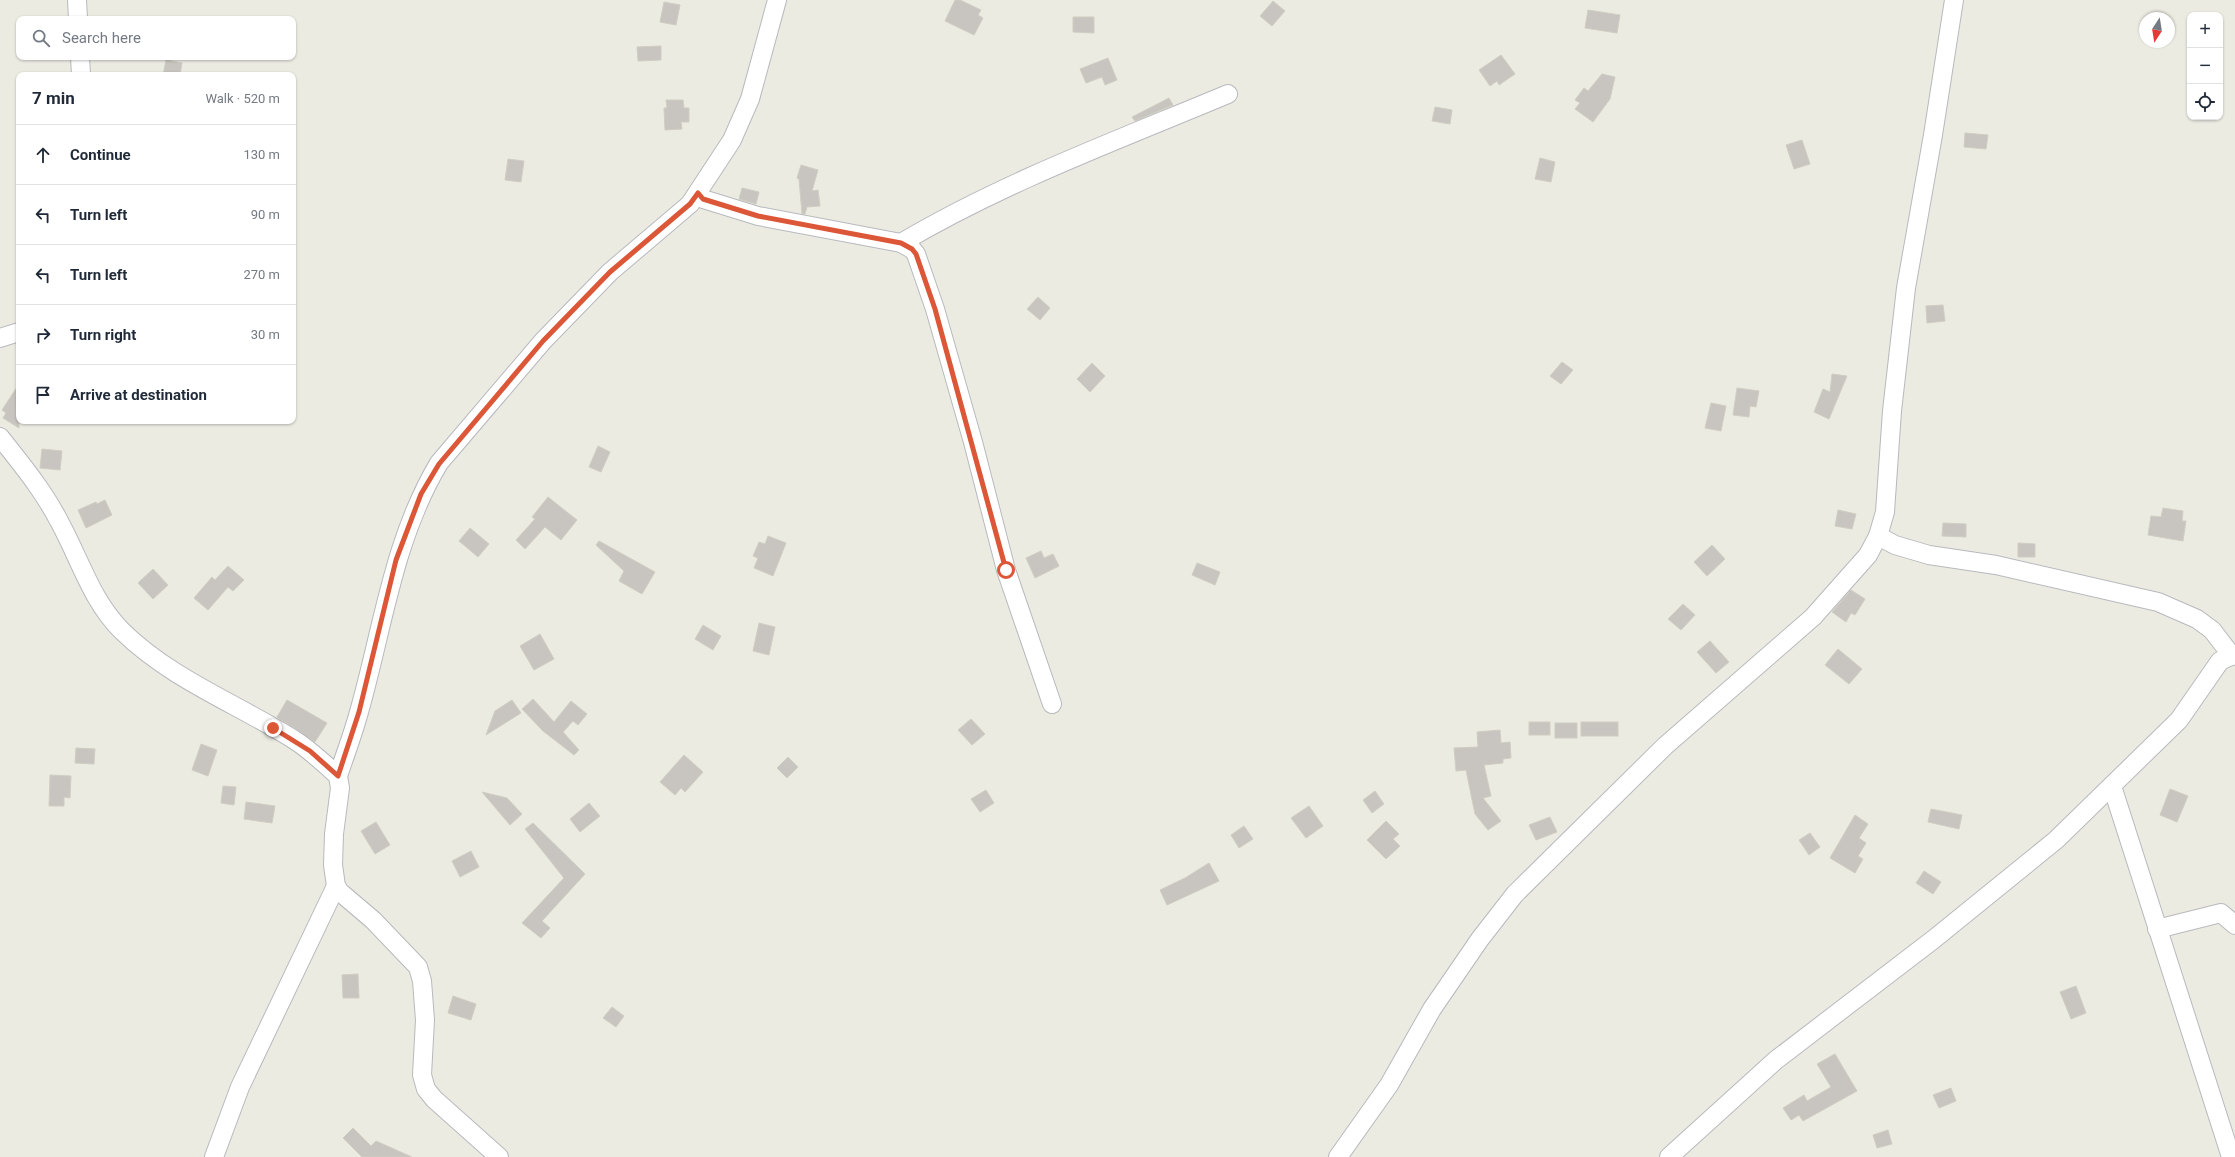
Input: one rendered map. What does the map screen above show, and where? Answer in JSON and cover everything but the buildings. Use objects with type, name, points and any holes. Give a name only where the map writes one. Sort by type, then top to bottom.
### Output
[{"type":"street","points":[[78,0],[78,16]]},
{"type":"street","points":[[499,1157],[434,1099],[426,1089],[422,1069],[425,1020],[422,981],[418,967],[373,920],[340,892],[336,886],[333,857],[334,834],[340,788],[338,776],[359,712],[396,560],[421,494],[439,464],[543,341],[610,272],[690,204],[698,193],[732,140],[750,98],[777,0]]},
{"type":"street","points":[[1338,1157],[1390,1085],[1432,1009],[1480,939],[1515,894],[1665,746],[1813,617],[1868,555],[1878,536],[1885,512],[1892,411],[1906,288],[1933,135],[1954,0]]},
{"type":"street","points":[[80,60],[80,72]]},
{"type":"street","points":[[901,243],[962,209],[1066,162],[1228,94]]},
{"type":"street","points":[[698,193],[703,199],[758,216],[901,243],[912,249],[916,254],[935,309],[1006,570],[1052,704]]},
{"type":"street","points":[[0,338],[16,333]]},
{"type":"street","points":[[0,437],[38,485],[60,522],[82,572],[103,609],[122,631],[176,673],[295,741],[338,776]]},
{"type":"street","points":[[1669,1157],[1776,1060],[1934,940],[2044,850],[2179,720],[2220,660],[2233,655],[2212,630],[2197,618],[2158,602],[1996,565],[1929,555],[1895,545],[1878,536]]},
{"type":"street","points":[[2112,786],[2231,1157]]},
{"type":"street","points":[[214,1157],[240,1087],[336,886]]},
{"type":"street","points":[[2157,929],[2221,913],[2235,925]]},
{"type":"route","points":[[273,728],[310,751],[338,776],[359,712],[396,560],[421,494],[439,464],[543,341],[610,272],[690,204],[698,193],[703,199],[758,216],[832,232],[901,243],[912,249],[921,266],[935,309],[973,442],[1006,570]]}]
